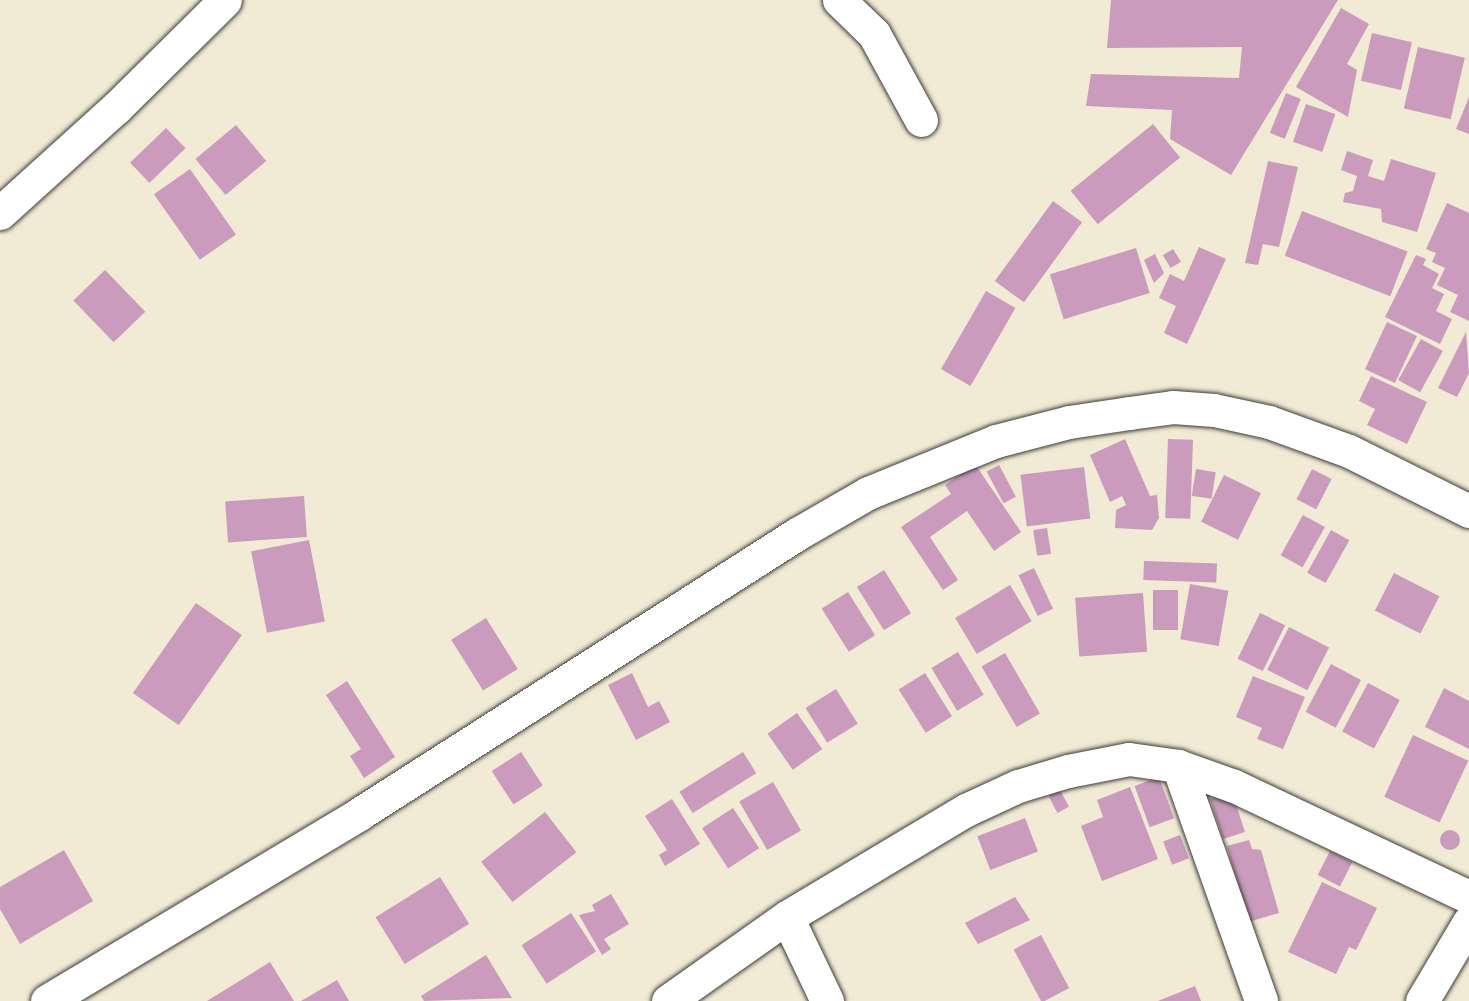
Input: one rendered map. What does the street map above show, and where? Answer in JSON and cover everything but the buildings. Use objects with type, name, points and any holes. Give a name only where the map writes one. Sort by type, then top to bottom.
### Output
[{"type":"street","points":[[0,213],[116,108],[225,0]]},
{"type":"street","points":[[839,0],[874,34],[921,120]]},
{"type":"street","points":[[47,1001],[359,814],[797,534],[868,493],[996,441],[1117,415],[1173,407],[1214,410],[1269,422],[1348,451],[1469,511]]},
{"type":"street","points":[[668,1001],[787,917],[966,810],[1018,786],[1068,771],[1129,759],[1178,766],[1294,812],[1469,897]]},
{"type":"street","points":[[1178,766],[1261,1001]]},
{"type":"street","points":[[787,917],[826,1001]]},
{"type":"street","points":[[1422,1001],[1469,922]]}]
